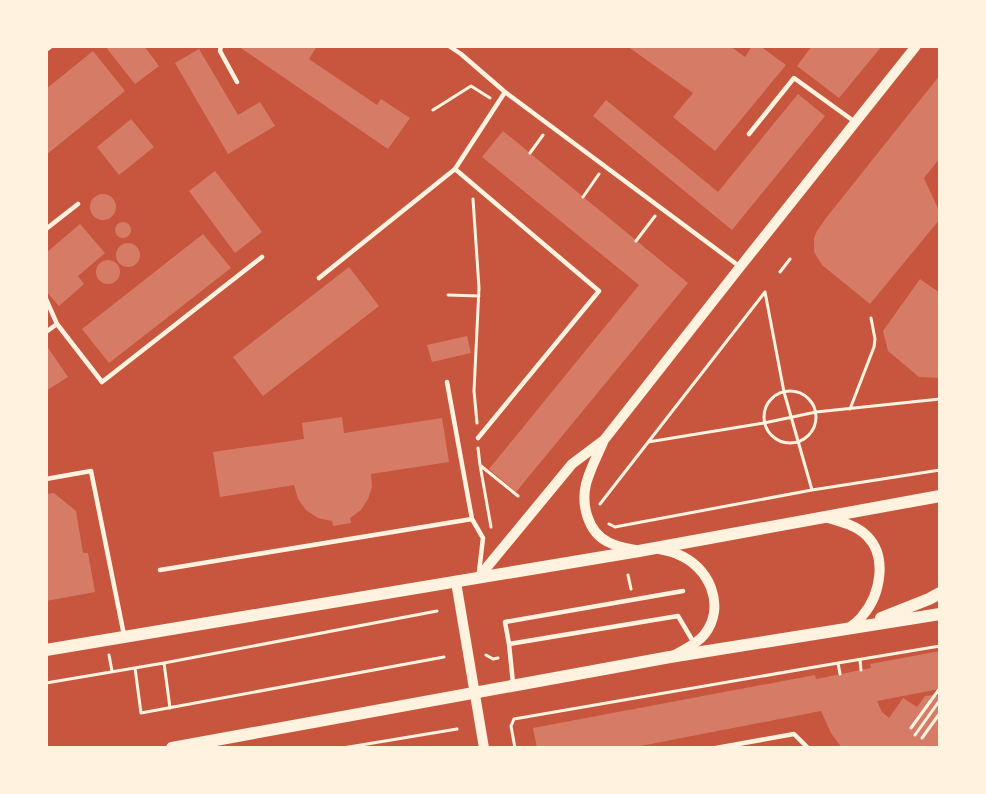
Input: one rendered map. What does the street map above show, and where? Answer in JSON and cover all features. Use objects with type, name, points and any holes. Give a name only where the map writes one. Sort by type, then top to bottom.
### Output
[{"type":"main road","points":[[46,650],[639,551],[939,496]]},
{"type":"main road","points":[[855,627],[929,599],[939,593]]},
{"type":"main road","points":[[172,747],[670,657],[939,614]]},
{"type":"street","points":[[478,578],[572,465],[604,440],[916,46]]},
{"type":"street","points":[[604,440],[586,483],[584,496],[588,519],[595,533],[607,542],[639,551]]},
{"type":"street","points":[[825,517],[857,528],[868,536],[878,555],[877,590],[855,627]]},
{"type":"street","points":[[653,548],[678,554],[697,565],[708,579],[714,593],[715,608],[712,621],[704,635],[670,657]]},
{"type":"street","points":[[456,582],[484,747]]},
{"type":"lane","points":[[46,50],[51,46]]},
{"type":"lane","points":[[221,46],[220,51],[237,82]]},
{"type":"lane","points":[[449,46],[505,92],[740,267]]},
{"type":"lane","points":[[749,134],[794,78],[855,122]]},
{"type":"lane","points":[[319,278],[455,169],[505,92]]},
{"type":"lane","points":[[455,169],[599,291],[478,438]]},
{"type":"lane","points":[[46,230],[78,204]]},
{"type":"lane","points":[[46,299],[57,324],[102,382],[262,257]]},
{"type":"lane","points":[[46,332],[57,324]]},
{"type":"lane","points":[[447,382],[472,519],[483,538],[478,578]]},
{"type":"lane","points":[[46,479],[91,471],[125,638]]},
{"type":"lane","points":[[160,570],[472,519]]},
{"type":"lane","points":[[513,686],[505,622],[683,591]]},
{"type":"lane","points":[[509,644],[678,616],[694,643]]},
{"type":"lane","points":[[716,747],[794,734],[808,747]]},
{"type":"path","points":[[433,110],[471,86],[498,103]]},
{"type":"path","points":[[530,153],[550,125]]},
{"type":"path","points":[[583,197],[605,166]]},
{"type":"path","points":[[472,182],[479,296],[474,391],[480,465],[492,529]]},
{"type":"path","points":[[636,241],[661,208]]},
{"type":"path","points":[[780,272],[790,260]]},
{"type":"path","points":[[599,508],[601,502],[765,292],[784,392],[812,490]]},
{"type":"path","points":[[448,295],[479,296]]},
{"type":"path","points":[[850,409],[874,347],[875,339],[871,318]]},
{"type":"path","points":[[784,392],[802,393],[809,398],[816,412],[817,421],[814,429],[810,435],[798,443],[787,444],[779,441],[767,431],[764,423],[766,406],[771,399],[784,392]]},
{"type":"path","points":[[648,441],[764,423],[816,412],[939,399]]},
{"type":"path","points":[[480,465],[518,496]]},
{"type":"path","points":[[605,522],[621,528],[812,490],[939,470]]},
{"type":"path","points":[[46,683],[437,611]]},
{"type":"path","points":[[515,747],[511,726],[514,719],[939,646]]},
{"type":"path","points":[[109,655],[112,672]]},
{"type":"path","points":[[135,668],[141,713],[444,657]]},
{"type":"path","points":[[860,660],[861,670]]},
{"type":"path","points":[[164,663],[170,708]]},
{"type":"path","points":[[838,663],[840,674]]},
{"type":"path","points":[[911,728],[939,687]]},
{"type":"path","points":[[915,735],[939,700]]},
{"type":"path","points":[[922,738],[939,713]]},
{"type":"path","points":[[343,747],[457,729]]},
{"type":"building","points":[[105,46],[144,46],[159,66],[135,84]]},
{"type":"building","points":[[238,46],[317,46],[309,59],[377,105],[381,99],[410,118],[388,149]]},
{"type":"building","points":[[627,46],[730,46],[745,57],[752,46],[760,46],[786,65],[715,151],[673,117],[693,93]]},
{"type":"building","points":[[812,46],[882,46],[839,98],[797,66]]},
{"type":"building","points":[[199,49],[238,115],[260,102],[275,126],[228,154],[175,63]]},
{"type":"building","points":[[93,51],[125,91],[46,155],[46,89]]},
{"type":"building","points":[[940,75],[940,158],[924,178],[940,213],[940,219],[870,304],[822,265],[814,252],[814,238],[826,218]]},
{"type":"building","points":[[798,94],[825,116],[732,230],[593,116],[606,100],[718,192]]},
{"type":"building","points":[[131,119],[154,147],[119,175],[97,147]]},
{"type":"building","points":[[503,131],[688,283],[516,492],[489,469],[639,285],[482,157]]},
{"type":"building","points":[[215,171],[262,232],[235,253],[189,191]]},
{"type":"building","points":[[103,194],[112,198],[116,207],[112,216],[103,220],[94,216],[90,207],[94,198]]},
{"type":"building","points":[[120,222],[126,222],[131,230],[129,236],[120,238],[115,233],[115,227]]},
{"type":"building","points":[[80,224],[105,253],[78,276],[84,284],[59,306],[46,291],[46,253]]},
{"type":"building","points":[[203,234],[231,268],[109,363],[82,329]]},
{"type":"building","points":[[128,243],[136,247],[140,255],[136,263],[128,267],[120,263],[116,255],[120,247]]},
{"type":"building","points":[[108,260],[116,264],[120,272],[116,280],[108,284],[100,280],[96,272],[100,264]]},
{"type":"building","points":[[349,267],[379,306],[263,396],[233,357]]},
{"type":"building","points":[[920,279],[940,293],[940,378],[919,377],[888,351],[883,331]]},
{"type":"building","points":[[467,336],[471,353],[432,362],[427,345]]},
{"type":"building","points":[[46,345],[68,377],[46,391]]},
{"type":"building","points":[[342,417],[344,433],[442,418],[449,462],[371,474],[372,487],[361,510],[350,518],[351,523],[333,526],[332,521],[318,518],[306,510],[298,499],[294,485],[220,497],[213,452],[304,439],[302,423]]},
{"type":"building","points":[[54,493],[76,511],[83,553],[88,553],[95,592],[46,601],[46,494]]},
{"type":"building","points":[[940,651],[940,689],[877,701],[882,712],[889,718],[903,698],[917,707],[925,696],[940,697],[940,748],[842,748],[831,733],[821,711],[630,748],[537,748],[533,728],[815,675],[816,679],[871,668],[870,664]]}]
